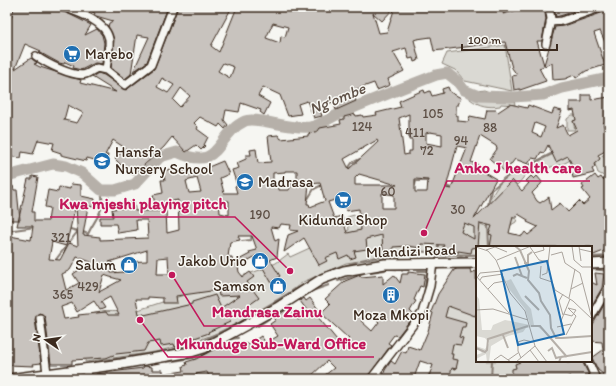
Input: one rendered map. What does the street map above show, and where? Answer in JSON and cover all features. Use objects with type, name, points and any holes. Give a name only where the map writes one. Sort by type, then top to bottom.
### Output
[{"type":"street","points":[[7,15],[9,7]]},
{"type":"street","points":[[63,7],[99,24],[107,33],[109,39],[106,70]]},
{"type":"street","points":[[36,56],[46,63],[79,75],[85,75],[97,68],[106,70],[125,85],[151,65],[173,7]]},
{"type":"street","points":[[546,44],[550,22],[548,7]]},
{"type":"street","points":[[550,22],[562,21],[602,7]]},
{"type":"street","points":[[372,379],[422,312],[430,286],[433,263]]},
{"type":"street","name":"Mlandizi Road","points":[[9,379],[176,355],[204,348],[276,308],[322,279],[344,271],[385,264],[476,263]]},
{"type":"street","points":[[592,264],[609,263]]},
{"type":"street","points":[[592,315],[609,286]]},
{"type":"street","points":[[40,318],[47,374]]},
{"type":"street","points":[[588,362],[596,379]]},
{"type":"street","points":[[86,368],[87,379]]},
{"type":"shaded area","points":[[505,45],[512,91],[465,81],[455,70],[442,64],[447,53]]},
{"type":"shaded area","points":[[484,90],[492,93],[492,96],[513,95],[515,105],[501,104],[500,106],[488,107],[470,99],[471,92]]},
{"type":"shaded area","points":[[572,115],[577,115],[576,120],[573,121],[575,130],[567,130],[567,119]]},
{"type":"shaded area","points":[[609,123],[609,139],[563,164],[527,173],[502,204],[500,215],[517,219],[516,222],[511,225],[501,246],[476,246],[476,254],[451,258],[428,251],[346,263],[303,282],[270,307],[218,333],[187,344],[155,352],[85,362],[90,315],[100,312],[135,311],[260,270],[276,263],[288,254],[290,257],[349,230],[347,217],[358,214],[360,223],[370,217],[453,213],[488,227],[489,200],[503,178]]},
{"type":"shaded area","points":[[606,153],[604,158],[609,157],[609,176],[606,177],[598,173],[594,161]]},
{"type":"shaded area","points":[[476,279],[476,362],[525,362],[529,379],[425,379],[436,365],[444,308],[461,302],[472,282]]},
{"type":"building","points":[[14,7],[51,7],[59,9],[91,25],[85,35],[97,29],[102,35],[104,43],[102,64],[95,63],[81,70],[73,68],[74,66],[65,62],[64,64],[59,63],[39,52],[41,51],[25,44],[15,69],[31,58],[37,63],[34,64],[81,80],[80,83],[116,92],[92,77],[98,73],[104,75],[126,90],[154,69],[178,7],[232,7],[211,46],[219,52],[237,7],[395,7],[420,7],[432,10],[432,7],[506,7],[503,14],[521,9],[519,7],[544,7],[546,19],[542,41],[537,41],[544,65],[555,27],[564,26],[604,12],[609,7],[609,51],[600,31],[594,33],[605,65],[586,71],[576,78],[574,75],[565,79],[553,80],[552,63],[539,68],[546,81],[520,90],[514,90],[512,76],[517,75],[512,68],[505,42],[434,51],[431,37],[417,39],[414,40],[419,60],[414,62],[413,58],[409,59],[406,48],[393,52],[404,71],[388,79],[390,85],[377,90],[374,83],[357,89],[358,91],[353,93],[356,101],[336,110],[333,102],[319,107],[322,116],[314,118],[307,101],[298,104],[301,114],[288,116],[280,95],[263,87],[258,96],[270,103],[264,115],[260,112],[261,110],[241,103],[239,112],[226,110],[224,120],[228,125],[225,129],[220,124],[218,127],[200,117],[194,123],[198,127],[197,129],[208,137],[204,145],[205,146],[201,150],[196,145],[186,152],[172,137],[164,147],[133,175],[123,164],[121,165],[115,159],[125,148],[113,140],[105,155],[108,155],[106,163],[87,158],[86,161],[61,155],[61,153],[52,150],[54,143],[38,140],[33,154],[22,152],[21,158],[7,156],[7,110],[9,104],[7,104],[7,31]],"holes":[[[395,7],[387,32],[379,33],[373,13],[382,21]],[[273,23],[288,27],[285,37],[281,36],[280,43],[266,38]],[[223,63],[234,67],[230,78],[218,71]],[[162,78],[174,85],[168,93],[157,87]],[[181,88],[190,96],[180,107],[173,100]],[[68,105],[83,113],[77,123],[64,120]]]},
{"type":"building","points":[[80,7],[168,7],[147,62],[133,72],[149,37],[137,35],[131,74],[125,79],[111,68],[114,39],[108,27],[109,23],[113,21],[96,16],[94,15],[95,13]]},
{"type":"building","points":[[554,7],[572,7],[573,12],[556,17]]},
{"type":"building","points":[[448,87],[450,92],[461,98],[458,105],[456,105],[456,115],[458,116],[458,121],[468,122],[470,116],[485,119],[487,110],[496,110],[498,112],[510,104],[527,108],[528,105],[552,114],[554,109],[562,111],[556,128],[563,125],[568,135],[577,130],[573,121],[576,120],[574,110],[570,111],[570,102],[582,102],[582,95],[591,95],[591,100],[609,97],[609,119],[603,123],[606,131],[609,130],[609,149],[598,155],[600,159],[594,164],[595,167],[592,169],[594,173],[573,178],[572,173],[575,172],[568,156],[556,162],[548,145],[544,153],[541,152],[537,159],[532,158],[528,164],[515,159],[506,171],[504,171],[490,159],[497,149],[496,146],[480,136],[471,162],[481,166],[479,169],[496,179],[474,219],[512,180],[522,191],[529,183],[526,181],[531,176],[534,179],[537,176],[542,182],[532,193],[537,201],[540,203],[549,197],[551,210],[560,203],[568,212],[579,201],[583,205],[590,199],[582,189],[584,188],[582,185],[595,175],[598,179],[601,177],[603,180],[609,175],[609,224],[604,227],[609,237],[609,249],[592,256],[592,246],[490,246],[492,235],[489,234],[492,226],[480,223],[478,246],[472,248],[471,253],[458,251],[458,253],[453,251],[452,253],[442,249],[444,245],[421,244],[421,248],[408,246],[393,247],[393,252],[383,253],[382,235],[366,239],[367,249],[354,251],[356,257],[350,259],[348,255],[339,259],[337,253],[325,258],[327,261],[319,265],[304,238],[284,252],[288,235],[298,231],[290,230],[291,225],[281,224],[279,228],[271,227],[275,241],[279,239],[277,257],[270,260],[280,276],[276,279],[284,292],[281,294],[279,291],[277,292],[256,256],[238,266],[239,272],[243,277],[250,272],[254,277],[247,282],[259,298],[229,319],[230,322],[208,332],[209,333],[186,341],[185,344],[175,347],[174,344],[161,346],[160,341],[148,343],[144,351],[116,354],[106,358],[72,360],[72,364],[51,364],[45,317],[39,313],[35,319],[41,363],[33,364],[34,366],[7,365],[7,304],[9,304],[8,300],[11,299],[7,288],[7,252],[10,236],[31,240],[33,226],[17,226],[28,179],[32,179],[32,176],[38,177],[32,212],[34,212],[34,221],[48,221],[50,208],[45,207],[48,190],[58,192],[59,187],[70,189],[71,184],[81,185],[81,196],[95,199],[94,207],[88,206],[83,235],[100,237],[100,240],[148,238],[147,220],[136,220],[137,230],[118,233],[116,224],[100,224],[100,217],[113,217],[112,209],[124,208],[123,204],[134,202],[135,211],[166,211],[167,233],[179,230],[178,200],[155,204],[153,195],[163,193],[161,180],[165,180],[163,171],[171,169],[172,172],[181,170],[181,172],[188,170],[189,175],[223,161],[229,174],[220,178],[224,193],[237,193],[235,186],[237,185],[232,170],[239,168],[237,163],[246,159],[246,155],[251,155],[250,150],[256,149],[258,163],[271,162],[268,136],[278,135],[281,139],[308,136],[308,134],[318,131],[320,128],[341,124],[340,120],[344,119],[344,117],[355,114],[356,116],[362,115],[363,117],[377,115],[376,113],[401,107],[399,101],[424,90],[425,93],[430,91],[432,96],[443,93],[442,89]],"holes":[[[409,114],[409,140],[412,140],[412,151],[409,151],[409,154],[404,155],[399,118]],[[535,123],[545,127],[541,137],[532,133]],[[430,132],[442,134],[442,146],[426,143],[426,133]],[[377,140],[378,142],[349,169],[344,159]],[[457,146],[467,148],[451,189],[446,188]],[[297,171],[297,182],[292,182],[289,190],[279,190],[279,186],[273,183],[273,173]],[[359,174],[397,185],[355,185],[355,178]],[[197,178],[201,192],[189,193],[186,181]],[[415,179],[428,180],[427,192],[415,192]],[[320,183],[325,201],[310,207],[309,204],[307,204],[309,184]],[[382,193],[394,195],[394,208],[382,208]],[[342,198],[346,211],[359,209],[361,230],[347,233],[342,216],[334,218],[328,202]],[[219,200],[229,201],[229,215],[220,213]],[[76,204],[78,246],[69,243],[60,260],[49,259],[52,242],[66,246]],[[518,214],[528,220],[527,222],[538,227],[528,235],[525,232],[522,236],[509,233],[513,217],[517,217]],[[464,223],[474,227],[474,239],[461,232]],[[238,236],[252,236],[257,250],[249,252],[250,254],[233,263],[232,257],[228,257],[230,242],[240,240]],[[147,250],[147,261],[124,262],[124,272],[111,273],[113,263],[109,262]],[[77,257],[91,262],[73,274],[79,283],[66,290],[62,274],[70,270]],[[168,257],[169,274],[157,274],[158,258]],[[104,275],[121,280],[99,292]],[[218,290],[219,296],[240,295],[221,308],[215,295],[192,302],[192,304],[144,315],[139,314],[136,299],[148,299],[148,297],[163,298],[163,303],[177,303],[176,296]],[[110,297],[119,315],[108,315],[106,312],[78,315],[79,317],[64,319],[61,307],[72,303],[77,312],[94,301],[100,310],[105,308],[101,302]]]},
{"type":"building","points":[[13,186],[14,190],[17,190],[20,220],[7,220],[7,189],[8,187]]},
{"type":"building","points":[[470,269],[471,273],[476,271],[475,316],[448,306],[445,317],[466,323],[465,327],[462,327],[459,337],[463,338],[461,345],[453,344],[451,354],[453,354],[452,359],[458,360],[456,369],[452,368],[449,379],[428,379],[433,365],[420,361],[414,378],[382,379],[385,370],[391,361],[395,364],[402,351],[406,353],[408,346],[420,350],[428,331],[433,313],[431,312],[438,294],[454,270]]},
{"type":"building","points":[[408,272],[425,274],[423,287],[420,286],[414,300],[416,301],[410,311],[414,315],[398,336],[394,335],[388,343],[391,345],[366,379],[320,379],[334,368],[327,361],[308,379],[210,379],[207,372],[196,374],[197,379],[96,379],[96,374],[143,368],[144,366],[152,367],[152,370],[163,370],[163,374],[184,371],[183,366],[187,365],[186,362],[196,359],[224,344],[225,346],[231,343],[235,350],[246,342],[248,345],[261,336],[266,343],[278,336],[270,324],[276,320],[274,318],[290,307],[298,320],[309,313],[300,301],[304,298],[306,301],[310,298],[321,313],[330,304],[325,299],[345,281],[360,275],[361,277],[383,275],[383,284],[394,275],[400,283],[402,274],[408,274]],"holes":[[[321,313],[349,339],[342,346],[317,316]],[[369,313],[379,322],[372,331],[361,321]]]},
{"type":"building","points":[[595,273],[604,274],[602,288],[592,305],[592,282],[597,285]]},
{"type":"building","points":[[609,296],[609,379],[598,370],[592,358],[603,350],[602,342],[592,341],[592,326]]},
{"type":"building","points":[[520,362],[582,362],[591,379],[572,379],[570,376],[563,379],[516,379],[515,375],[512,375],[512,369],[516,368],[515,364]]},
{"type":"waterway","name":"Ng'ombe","points":[[7,176],[53,164],[66,166],[82,173],[101,190],[115,190],[135,184],[160,157],[177,152],[192,157],[202,158],[210,155],[217,150],[235,127],[245,121],[257,120],[293,127],[310,127],[355,107],[436,75],[447,73],[457,81],[464,90],[479,96],[513,97],[543,95],[562,88],[609,78]]},
{"type":"waterway","points":[[604,127],[609,124]]},
{"type":"waterway","points":[[488,206],[491,190],[508,176],[554,153]]},
{"type":"waterway","points":[[347,170],[352,163],[360,159]]},
{"type":"waterway","points":[[415,185],[416,181],[429,181]]},
{"type":"waterway","points":[[306,202],[314,189],[322,185]]},
{"type":"waterway","points":[[444,185],[453,189]]},
{"type":"waterway","points":[[83,232],[88,234],[99,214],[102,204],[101,190]]},
{"type":"waterway","points":[[488,224],[489,246]]},
{"type":"waterway","points":[[7,231],[35,227]]},
{"type":"waterway","points":[[67,228],[77,231]]},
{"type":"waterway","points":[[54,262],[78,231]]},
{"type":"waterway","points":[[242,241],[251,240],[252,234]]},
{"type":"waterway","points":[[438,243],[438,254]]},
{"type":"waterway","points":[[372,258],[403,252],[434,253]]},
{"type":"waterway","points":[[439,254],[476,255]]},
{"type":"waterway","points":[[592,257],[609,256]]},
{"type":"waterway","points":[[361,260],[370,258]]},
{"type":"waterway","points":[[94,362],[168,351],[204,340],[239,323],[321,274],[356,262]]},
{"type":"waterway","points":[[435,269],[444,267]]},
{"type":"waterway","points":[[392,269],[409,270]]},
{"type":"waterway","points":[[592,269],[609,271]]},
{"type":"waterway","points":[[371,272],[385,270]]},
{"type":"waterway","points":[[418,271],[426,271]]},
{"type":"waterway","points":[[424,296],[427,271]]},
{"type":"waterway","points":[[338,281],[364,273]]},
{"type":"waterway","points":[[607,278],[609,274]]},
{"type":"waterway","points":[[309,292],[329,285]]},
{"type":"waterway","points":[[258,326],[294,302]]},
{"type":"waterway","points":[[231,339],[238,338]]},
{"type":"waterway","points":[[167,362],[193,358],[225,341]]},
{"type":"waterway","points":[[491,379],[492,362]]},
{"type":"place","name":"Marebo","points":[[72,54]]},
{"type":"place","name":"Hansfa Nursery School","points":[[102,161]]},
{"type":"place","name":"Madrasa","points":[[245,182]]},
{"type":"place","name":"Kidunda Shop","points":[[343,200]]},
{"type":"place","name":"Anko J health care","points":[[424,233]]},
{"type":"place","name":"Jakob Urio","points":[[260,261]]},
{"type":"place","name":"Salum","points":[[129,265]]},
{"type":"place","name":"Kwa mjeshi playing pitch","points":[[290,271]]},
{"type":"place","name":"Mandrasa Zainu","points":[[172,275]]},
{"type":"place","name":"Samson","points":[[278,286]]},
{"type":"place","name":"Moza Mkopi","points":[[391,295]]},
{"type":"place","name":"Mkunduge Sub-Ward Office","points":[[140,320]]}]
